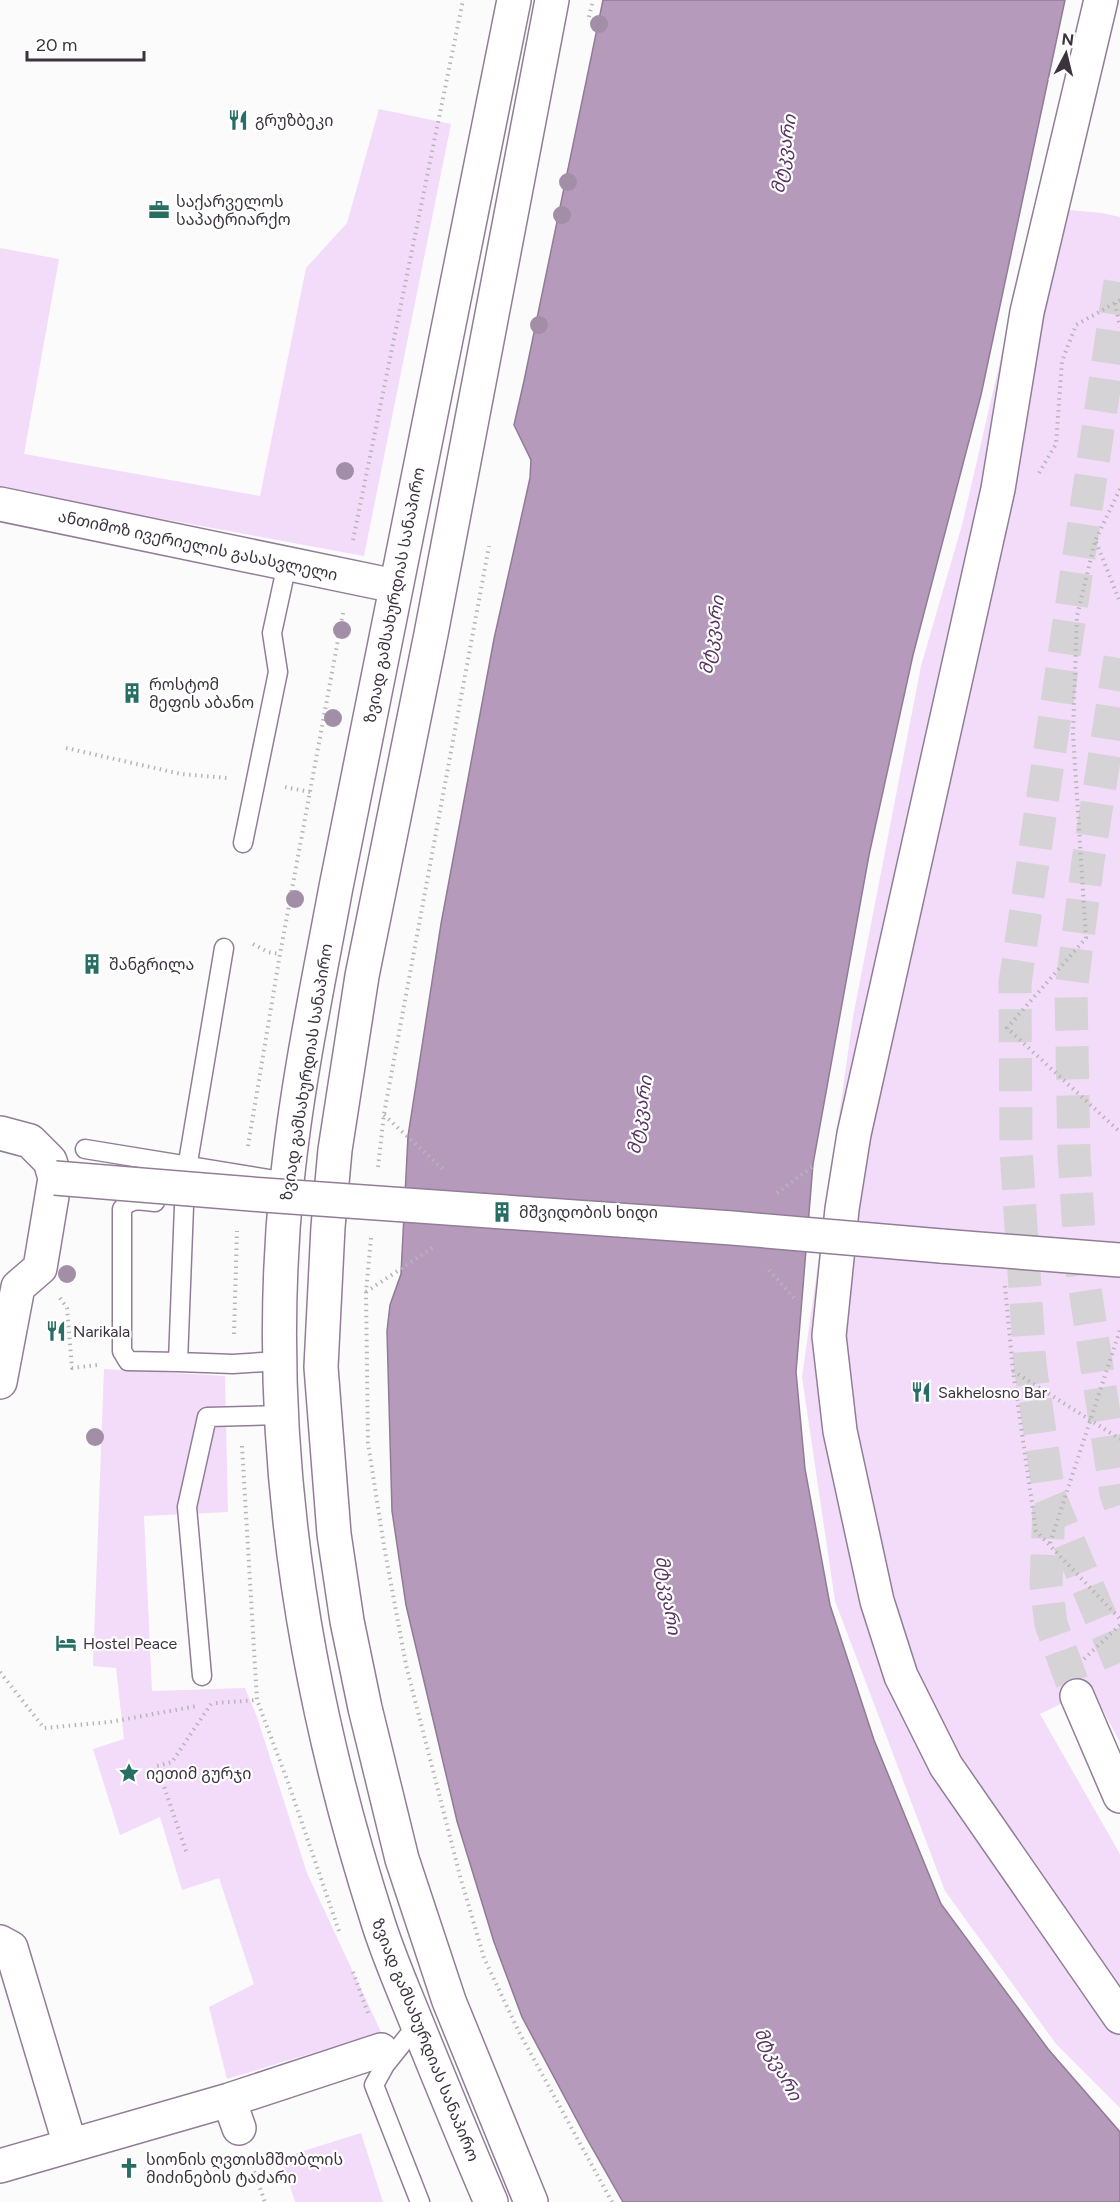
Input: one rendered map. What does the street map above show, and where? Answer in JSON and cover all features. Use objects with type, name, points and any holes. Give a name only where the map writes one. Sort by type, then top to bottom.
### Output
[{"type":"main road","name":"ზვიად გამსახურდიას სანაპირო","points":[[491,2202],[455,2119],[377,1921],[324,1731],[293,1554],[281,1415],[279,1361],[287,1182],[309,1035],[329,921],[395,586],[513,0]]},
{"type":"main road","points":[[531,2202],[449,2001],[402,1859],[346,1621],[334,1534],[321,1367],[325,1273],[335,1150],[362,976],[431,634],[552,0]]},
{"type":"main road","points":[[1101,0],[1027,312],[998,489],[854,1134],[842,1209],[829,1336],[842,1442],[877,1601],[901,1676],[946,1766],[1120,2017]]},
{"type":"main road","name":"ანთიმოზ ივერიელის გასასვლელი","points":[[0,504],[395,586]]},
{"type":"main road","points":[[0,1133],[30,1141],[50,1161],[55,1178],[40,1268],[18,1287],[0,1382]]},
{"type":"main road","points":[[55,1178],[732,1228],[1001,1253],[1120,1260]]},
{"type":"main road","points":[[1077,1681],[1120,1796]]},
{"type":"main road","points":[[0,1942],[12,1948],[70,2145]]},
{"type":"main road","points":[[0,2166],[70,2145],[234,2114],[381,2050]]},
{"type":"lane","points":[[243,843],[278,672],[272,633],[287,564]]},
{"type":"lane","points":[[178,1362],[187,1164],[224,948]]},
{"type":"lane","points":[[85,1149],[287,1182]]},
{"type":"lane","points":[[184,1204],[134,1200],[122,1209],[122,1351],[128,1361],[233,1364],[279,1361]]},
{"type":"lane","points":[[202,1676],[187,1507],[207,1417],[281,1415]]},
{"type":"lane","points":[[417,2025],[385,2065],[374,2085],[420,2202]]},
{"type":"path","points":[[1056,444],[1062,361],[1076,325],[1120,300]]},
{"type":"path","points":[[1115,303],[1120,327]]},
{"type":"path","points":[[1120,489],[1095,541],[1077,616],[1073,734],[1086,938],[1007,1028],[1120,1132]]},
{"type":"path","points":[[1095,541],[1120,602]]},
{"type":"path","points":[[378,1174],[384,1114],[482,586]]},
{"type":"path","points":[[66,748],[181,774]]},
{"type":"path","points":[[268,952],[280,954]]},
{"type":"path","points":[[384,1114],[488,1211]]},
{"type":"path","points":[[829,1336],[732,1228],[854,1134]]},
{"type":"path","points":[[372,1233],[366,1292],[368,1443],[406,1665],[460,1876],[484,1958],[519,2032],[612,2202]]},
{"type":"path","points":[[366,1292],[441,1242]]},
{"type":"path","points":[[1001,1253],[1013,1371],[1036,1531],[1120,1619]]},
{"type":"path","points":[[67,1308],[72,1368]]},
{"type":"path","points":[[1050,1544],[1120,1330]]},
{"type":"path","points":[[1013,1371],[1120,1439]]},
{"type":"path","points":[[1077,1681],[1120,1625]]},
{"type":"path","points":[[0,1672],[44,1728],[110,1722],[212,1704],[257,1700]]},
{"type":"path","points":[[186,1851],[157,1766],[172,1762],[212,1704]]},
{"type":"shaded area","points":[[379,109],[451,124],[364,556],[0,489],[0,248],[59,259],[24,454],[260,496],[306,268],[347,223]]},
{"type":"shaded area","points":[[1036,207],[1102,213],[1120,217],[1120,1742],[1090,1686],[1077,1696],[1040,1714],[1120,1854],[1120,2108],[1056,2044],[945,1891],[835,1601],[802,1377],[853,1017],[921,666],[962,525]]},
{"type":"shaded area","points":[[104,1369],[225,1376],[228,1512],[144,1516],[152,1691],[245,1688],[257,1717],[307,1873],[381,2032],[227,2079],[209,2007],[254,1984],[219,1878],[182,1890],[160,1817],[120,1835],[93,1749],[124,1739],[116,1668],[93,1666]]},
{"type":"shaded area","points":[[361,2133],[383,2202],[295,2202],[281,2158]]},
{"type":"water","name":"მტკვარი","points":[[603,0],[1065,0],[981,395],[913,655],[869,855],[813,1164],[796,1372],[805,1469],[830,1605],[874,1740],[941,1904],[1048,2049],[1120,2132],[1120,2202],[623,2202],[522,2017],[494,1942],[457,1821],[406,1605],[392,1511],[387,1331],[390,1305],[401,1274],[408,1136],[441,924],[494,639],[530,478],[531,460],[514,425]]},
{"type":"tunnel","points":[[1120,282],[1015,983],[1016,1150],[1030,1364],[1049,1495],[1120,1663]]},
{"type":"tunnel","points":[[1120,658],[1088,861],[1071,991],[1074,1154],[1081,1263],[1116,1493],[1120,1505]]},
{"type":"tunnel","points":[[1049,1506],[1046,1584],[1051,1624],[1077,1696]]},
{"type":"place","name":"გრუზბეკი","points":[[238,120]]},
{"type":"place","name":"საქარველოს საპატრიარქო","points":[[159,210]]},
{"type":"place","name":"როსტომ მეფის აბანო","points":[[132,693]]},
{"type":"place","name":"შანგრილა","points":[[92,964]]},
{"type":"place","name":"მშვიდობის ხიდი","points":[[502,1212]]},
{"type":"place","name":"Narikala","points":[[56,1331]]},
{"type":"place","name":"Sakhelosno Bar","points":[[921,1392]]},
{"type":"place","name":"Hostel Peace","points":[[66,1643]]},
{"type":"place","name":"იეთიმ გურჯი","points":[[129,1773]]},
{"type":"place","name":"სიონის ღვთისმშობლის მიძინების ტაძარი","points":[[129,2168]]}]
